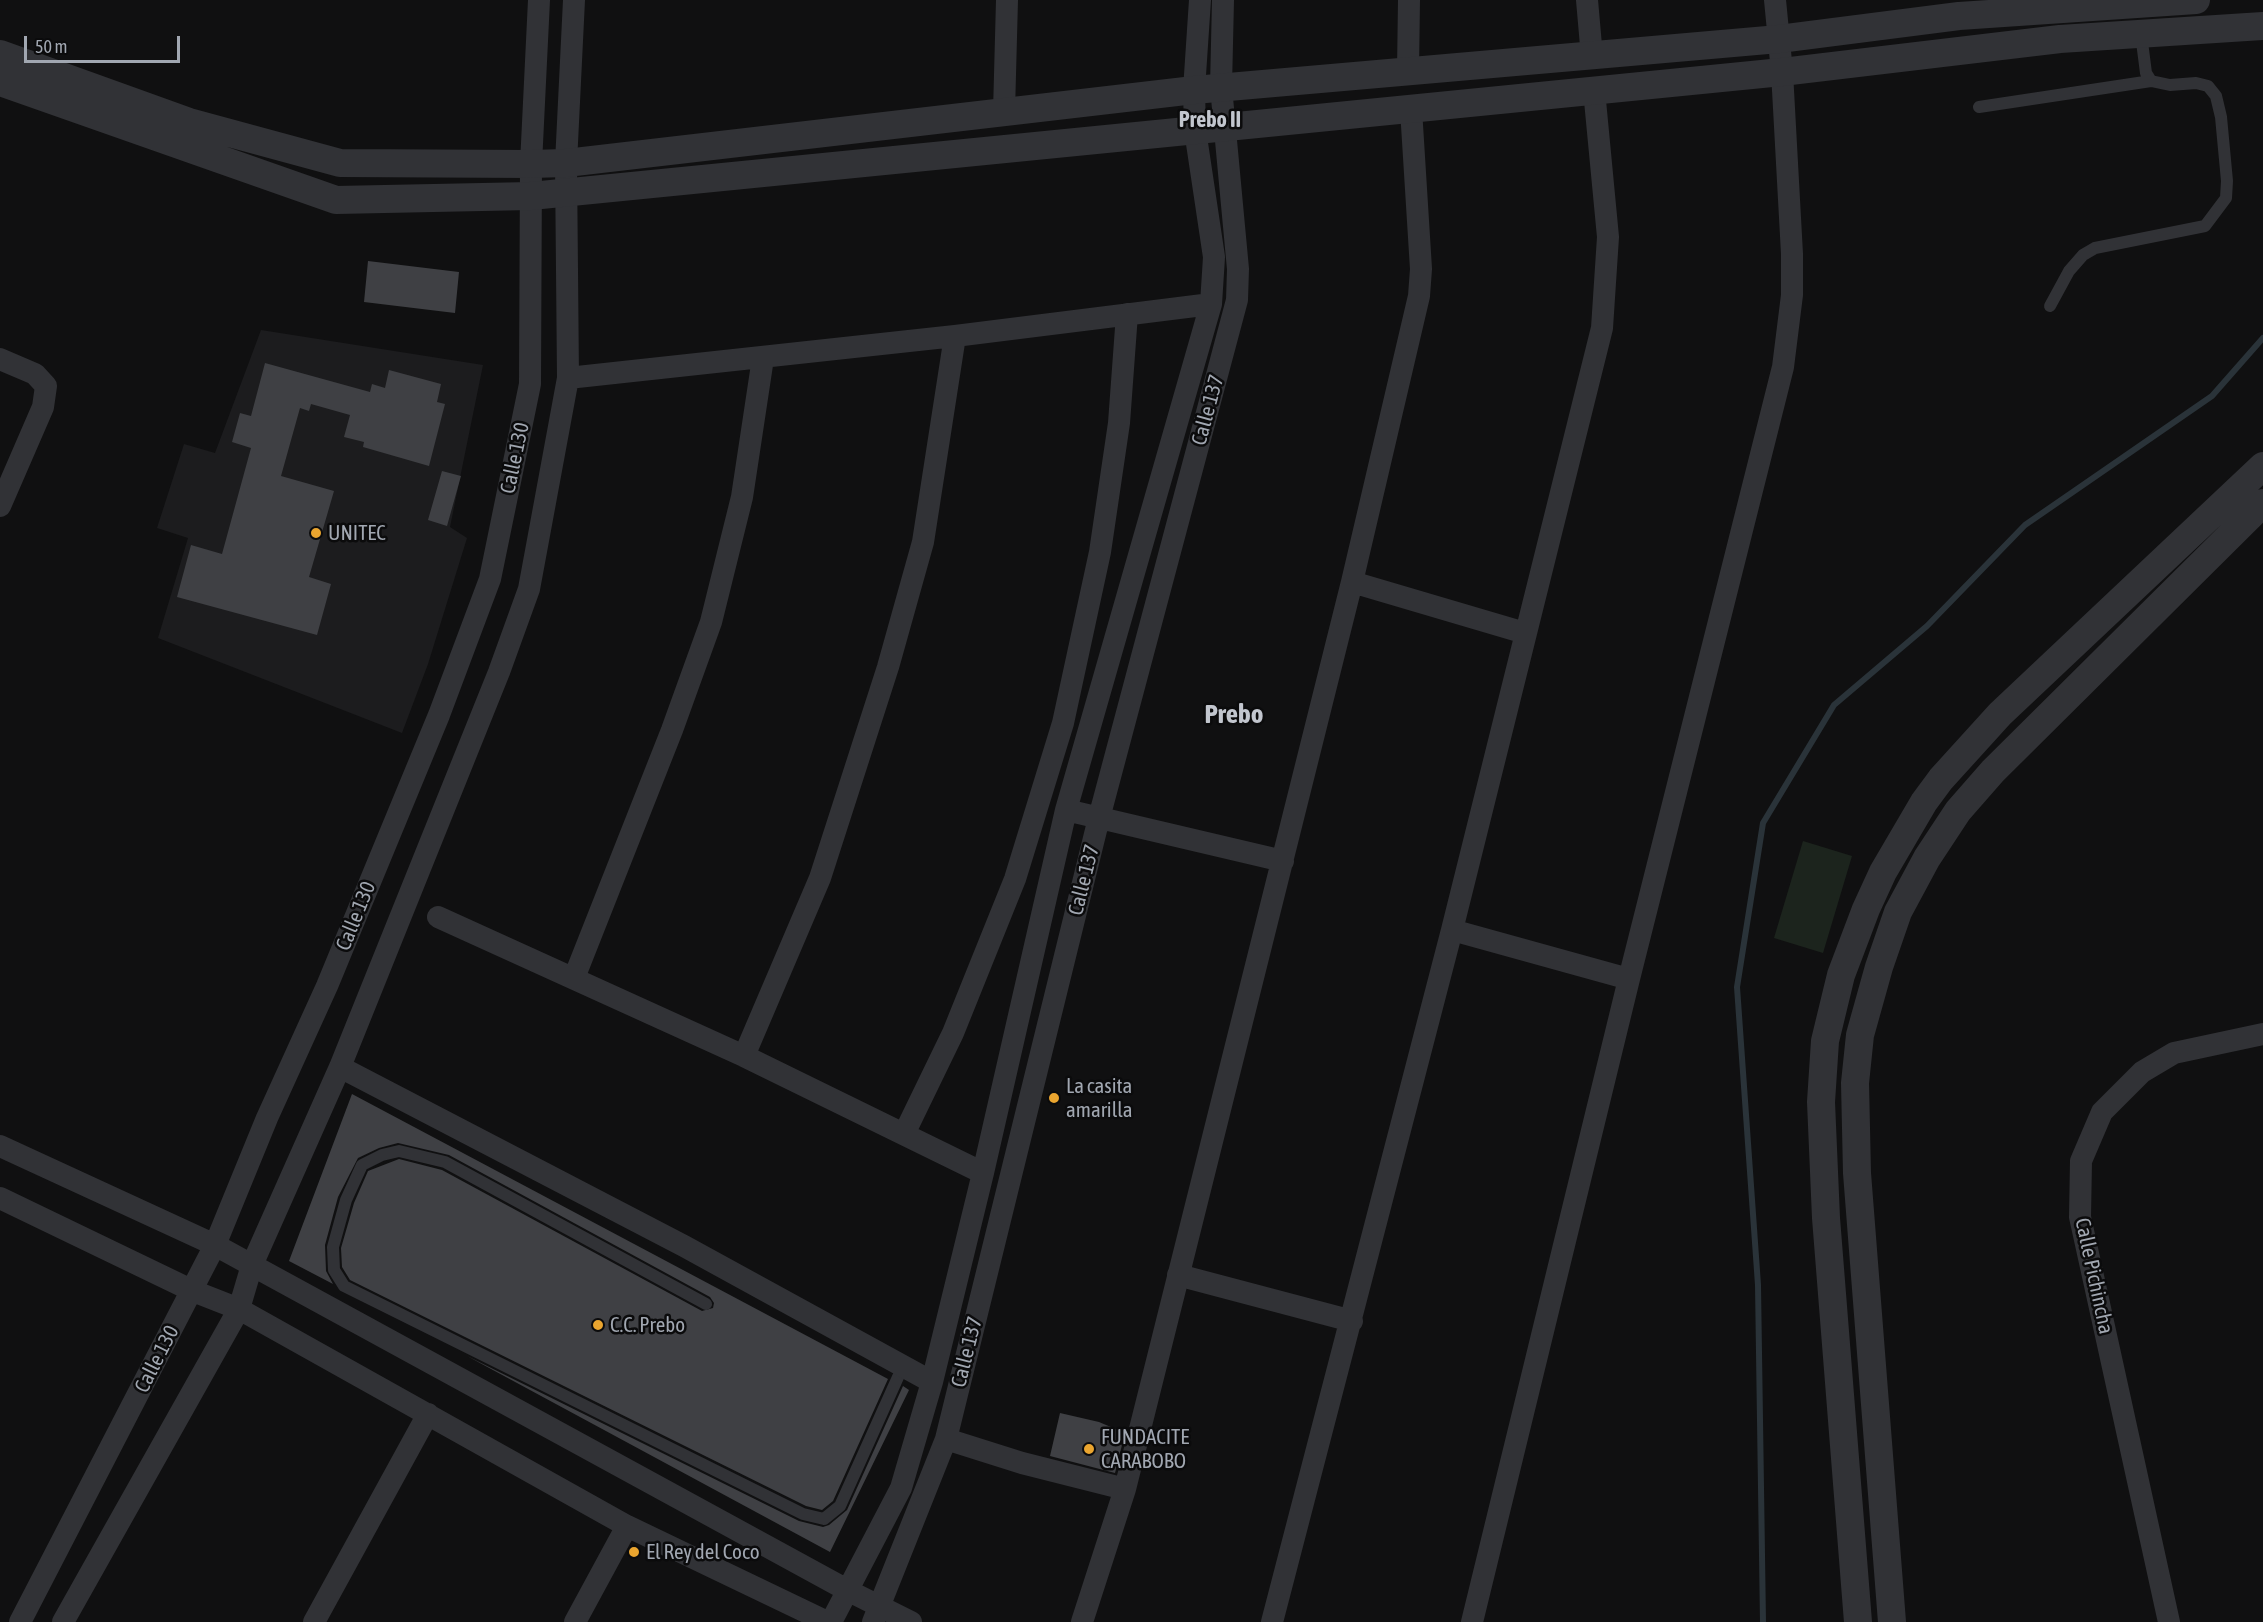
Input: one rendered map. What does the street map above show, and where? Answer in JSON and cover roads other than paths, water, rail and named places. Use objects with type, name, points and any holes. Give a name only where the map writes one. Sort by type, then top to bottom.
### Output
[{"type":"street","name":"Calle 130","points":[[20,1622],[215,1245],[267,1118],[327,986],[430,737],[490,579],[530,384],[531,164],[540,0]]},
{"type":"street","name":"Calle 130","points":[[65,1618],[239,1309],[252,1265],[340,1067],[500,672],[529,590],[568,378],[566,162],[574,0]]},
{"type":"street","points":[[1004,112],[1007,0]]},
{"type":"street","points":[[1200,0],[1208,89]]},
{"type":"street","points":[[0,1198],[193,1291],[239,1309],[627,1526],[829,1622],[902,1488],[932,1382],[983,1173],[1066,810],[1211,304],[1214,257],[1195,130],[1208,89],[1223,0]]},
{"type":"street","points":[[1408,72],[1409,0]]},
{"type":"street","points":[[1587,0],[1592,57]]},
{"type":"street","points":[[1472,1622],[1782,367],[1792,295],[1792,254],[1782,72],[1775,0]]},
{"type":"street","points":[[0,54],[189,122],[340,163],[531,164],[566,162],[1208,89],[1779,39],[1959,8],[2196,0]]},
{"type":"street","points":[[0,82],[336,200],[531,196],[1782,72],[2060,39],[2263,26]]},
{"type":"street","name":"Calle 137","points":[[877,1613],[946,1439],[1099,818],[1237,300],[1238,269],[1224,127],[1208,89]]},
{"type":"street","points":[[1272,1622],[1452,930],[1602,327],[1608,237],[1594,90]]},
{"type":"street","points":[[1082,1622],[1125,1489],[1352,582],[1419,296],[1421,269],[1410,109]]},
{"type":"street","points":[[568,378],[956,336],[1211,304]]},
{"type":"street","points":[[904,1134],[953,1033],[1015,879],[1063,723],[1100,552],[1119,423],[1127,314]]},
{"type":"street","points":[[744,1056],[820,878],[888,667],[923,542],[956,336]]},
{"type":"street","points":[[574,978],[672,730],[711,622],[742,497],[764,358]]},
{"type":"street","points":[[0,359],[35,374],[46,386],[43,407],[0,506]]},
{"type":"street","points":[[1858,1622],[1824,1176],[1821,1083],[1825,1041],[1841,975],[1883,872],[1924,802],[2000,714],[2263,466]]},
{"type":"street","points":[[1892,1622],[1857,1173],[1855,1083],[1860,1035],[1879,967],[1898,912],[1926,858],[1958,812],[2025,740],[2263,503]]},
{"type":"street","points":[[1352,582],[1525,633]]},
{"type":"street","points":[[2000,714],[2025,740]]},
{"type":"street","points":[[1066,810],[1283,861]]},
{"type":"street","points":[[438,917],[744,1056],[983,1173]]},
{"type":"street","points":[[1452,930],[1629,979]]},
{"type":"street","name":"Calle Pichincha","points":[[2169,1622],[2080,1217],[2081,1161],[2102,1112],[2142,1072],[2174,1053],[2263,1034]]},
{"type":"street","points":[[340,1067],[684,1246],[932,1382]]},
{"type":"street","points":[[0,1146],[215,1245],[847,1590],[877,1613],[911,1622]]},
{"type":"street","points":[[1178,1275],[1352,1321]]},
{"type":"street","points":[[314,1622],[428,1414]]},
{"type":"street","points":[[946,1439],[1022,1463],[1125,1489]]},
{"type":"street","points":[[575,1622],[627,1526]]},
{"type":"street","points":[[36,1594],[65,1618]]},
{"type":"lane","points":[[2141,34],[2146,73],[2151,81]]},
{"type":"lane","points":[[1979,107],[2151,81],[2170,85],[2196,83],[2208,86],[2217,96],[2222,117],[2227,181],[2226,198],[2205,226],[2095,248],[2083,255],[2069,271],[2050,306]]},
{"type":"lane","points":[[706,1304],[445,1162],[399,1151],[382,1155],[363,1165],[346,1200],[333,1247],[334,1270],[344,1286],[803,1514],[824,1519],[840,1506],[903,1366]]},
{"type":"waterway","points":[[1763,1622],[1758,1285],[1737,987],[1763,823],[1834,705],[1927,626],[2025,525],[2212,396],[2263,338]]},
{"type":"place","name":"UNITEC","points":[[316,533]]},
{"type":"place","name":"La casita amarilla","points":[[1054,1098]]},
{"type":"place","name":"C.C. Prebo","points":[[598,1325]]},
{"type":"place","name":"FUNDACITE CARABOBO","points":[[1089,1449]]},
{"type":"place","name":"El Rey del Coco","points":[[634,1552]]},
{"type":"district","name":"Prebo II","points":[[1210,120]]},
{"type":"district","name":"Prebo","points":[[1234,714]]}]
